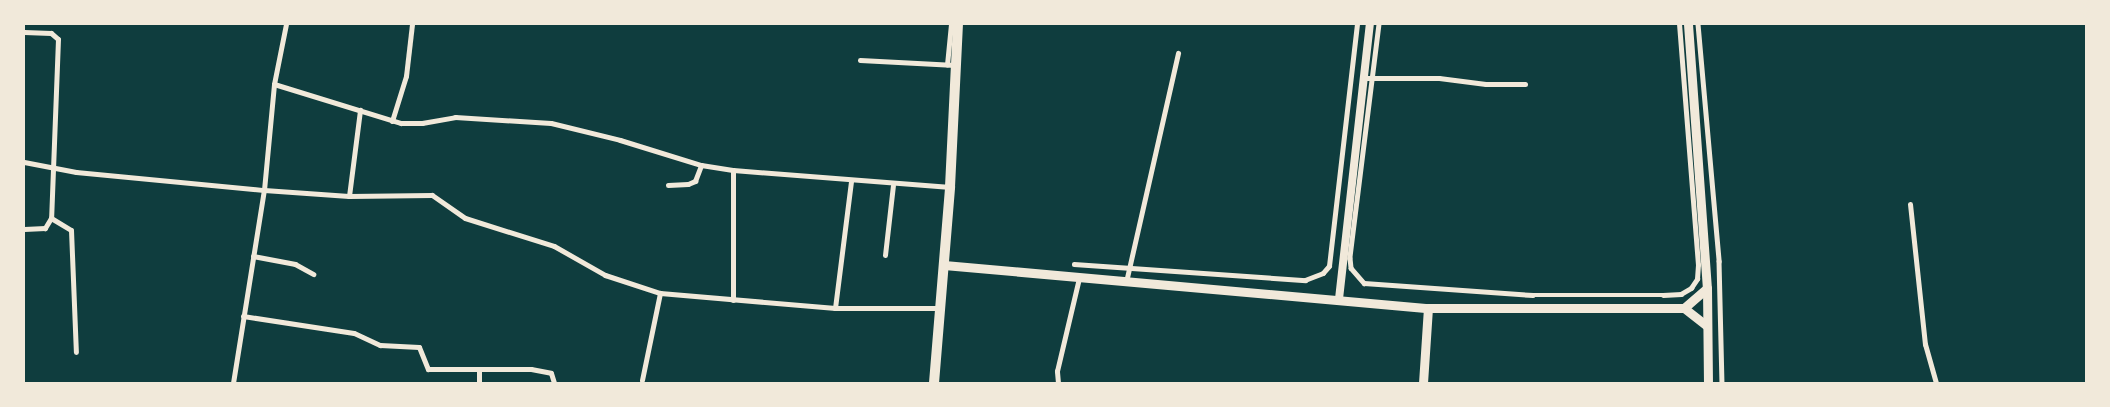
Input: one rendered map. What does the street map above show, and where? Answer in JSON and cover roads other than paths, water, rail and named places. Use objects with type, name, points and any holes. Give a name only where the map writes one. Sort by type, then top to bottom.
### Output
[{"type":"main road","points":[[934,383],[950,187],[951,65],[958,24]]},
{"type":"main road","points":[[1688,24],[1707,288],[1708,383]]},
{"type":"main road","points":[[944,265],[1126,282],[1339,298],[1428,308],[1684,308],[1706,325]]},
{"type":"main road","points":[[1684,308],[1707,288]]},
{"type":"main road","points":[[1423,383],[1428,308]]},
{"type":"street","points":[[234,383],[264,190],[274,84],[286,24]]},
{"type":"street","points":[[392,120],[406,76],[412,24]]},
{"type":"street","points":[[860,60],[951,65],[951,24]]},
{"type":"street","points":[[1074,264],[1305,280],[1323,273],[1329,266],[1357,24]]},
{"type":"street","points":[[1339,298],[1370,24]]},
{"type":"street","points":[[1379,24],[1374,80],[1350,258],[1351,268],[1364,283],[1532,295],[1681,294],[1697,279],[1698,265],[1679,24]]},
{"type":"street","points":[[1698,24],[1719,261],[1722,383]]},
{"type":"street","points":[[24,32],[51,33],[58,39],[51,218],[45,228],[24,229]]},
{"type":"street","points":[[1126,282],[1178,53]]},
{"type":"street","points":[[1365,78],[1374,80],[1439,78],[1486,84],[1525,84]]},
{"type":"street","points":[[274,84],[392,120],[422,123],[455,117],[551,123],[620,140],[701,165],[733,170],[893,185],[950,187]]},
{"type":"street","points":[[349,196],[360,110]]},
{"type":"street","points":[[24,162],[52,167],[264,190],[349,196],[432,195],[465,218],[554,246],[604,275],[660,293],[835,308],[941,308]]},
{"type":"street","points":[[668,185],[688,184],[695,181],[701,165]]},
{"type":"street","points":[[733,170],[733,300]]},
{"type":"street","points":[[835,308],[851,181]]},
{"type":"street","points":[[885,255],[893,185]]},
{"type":"street","points":[[1910,204],[1926,344],[1936,383]]},
{"type":"street","points":[[51,218],[71,230],[76,352]]},
{"type":"street","points":[[253,256],[295,264],[313,274]]},
{"type":"street","points":[[1058,383],[1057,372],[1079,278]]},
{"type":"street","points":[[642,380],[660,293]]},
{"type":"street","points":[[243,316],[354,333],[380,345],[419,347],[428,369],[530,369],[551,373],[554,383]]},
{"type":"street","points":[[479,370],[479,383]]}]
